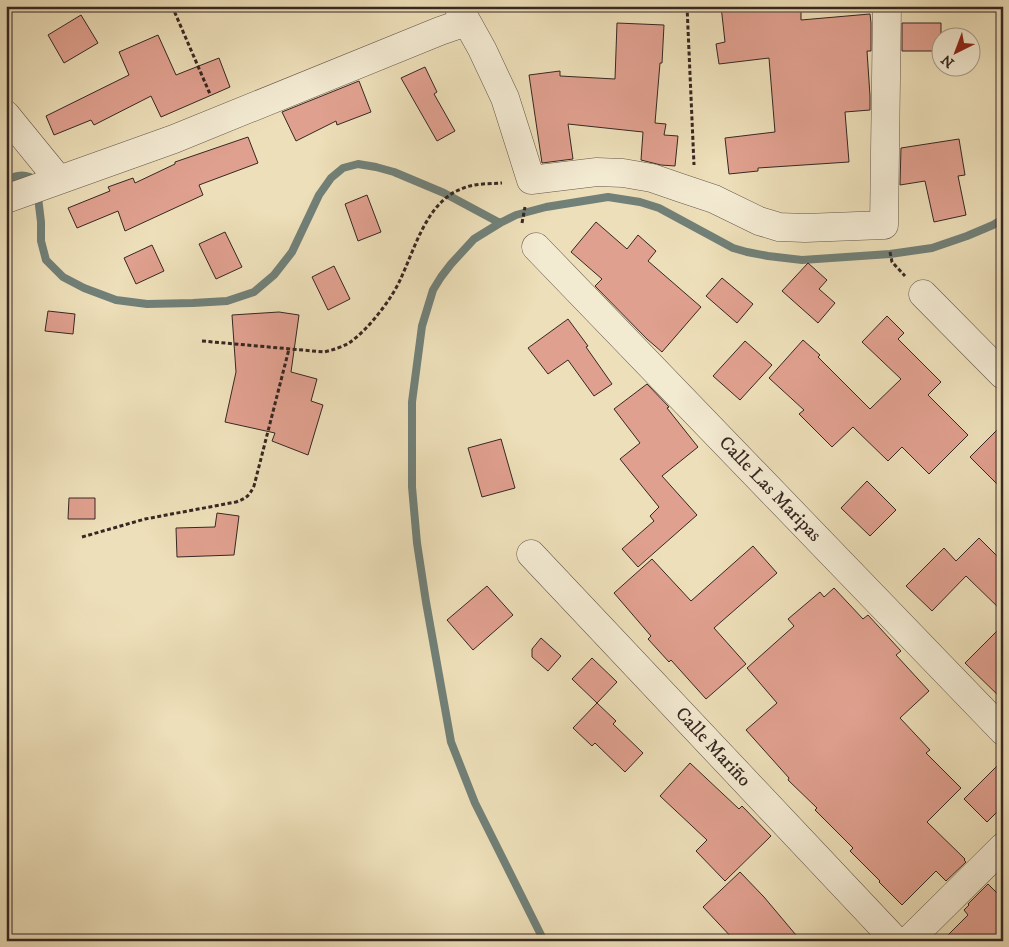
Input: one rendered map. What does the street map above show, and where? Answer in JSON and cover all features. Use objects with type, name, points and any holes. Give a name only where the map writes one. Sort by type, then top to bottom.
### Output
[{"type":"street","points":[[6,199],[174,139],[221,120],[440,31],[462,14],[482,49],[505,98],[531,180],[596,172],[623,173],[652,178],[714,199],[759,221],[779,227],[884,225],[888,6]]},
{"type":"street","points":[[6,115],[59,180]]},
{"type":"street","name":"Calle Las Maripas","points":[[536,247],[1003,731]]},
{"type":"street","points":[[923,294],[1003,375]]},
{"type":"street","name":"Calle Mariño","points":[[531,554],[896,941]]},
{"type":"street","points":[[908,941],[1003,847]]},
{"type":"path","points":[[172,6],[221,120]]},
{"type":"path","points":[[687,6],[696,193]]},
{"type":"path","points":[[202,341],[324,352],[349,343],[362,331],[393,294],[425,225],[438,204],[460,189],[470,186],[531,180],[522,226],[536,247]]},
{"type":"path","points":[[884,225],[892,262],[923,294]]},
{"type":"path","points":[[82,537],[145,519],[236,502],[249,495],[254,486],[289,349]]},
{"type":"building","points":[[721,6],[755,6],[756,10],[801,9],[801,20],[870,14],[871,51],[867,51],[870,110],[845,112],[849,162],[758,168],[758,171],[729,174],[725,138],[775,132],[769,58],[719,64],[716,44],[725,42]]},
{"type":"building","points":[[81,15],[98,43],[64,63],[48,35]]},
{"type":"building","points":[[617,23],[664,25],[655,123],[666,124],[664,135],[678,136],[675,166],[641,160],[643,132],[568,124],[573,159],[542,163],[529,75],[560,71],[560,76],[615,79]]},
{"type":"building","points":[[902,23],[941,23],[941,28],[932,28],[932,51],[902,51]]},
{"type":"building","points":[[158,35],[176,75],[219,58],[230,87],[161,117],[151,96],[94,125],[91,120],[54,135],[46,116],[129,75],[119,52]]},
{"type":"building","points":[[425,67],[437,92],[434,94],[455,131],[437,141],[401,78]]},
{"type":"building","points":[[359,81],[371,112],[337,125],[336,121],[296,141],[282,112]]},
{"type":"building","points":[[248,137],[258,163],[199,185],[203,195],[125,231],[118,211],[77,228],[68,208],[110,191],[108,187],[133,178],[135,183],[175,164],[175,162]]},
{"type":"building","points":[[959,139],[965,175],[958,176],[966,215],[934,222],[925,181],[900,185],[901,148]]},
{"type":"building","points":[[367,195],[381,232],[358,241],[345,204]]},
{"type":"building","points":[[596,222],[627,249],[638,235],[656,251],[648,261],[701,307],[662,352],[595,286],[602,279],[571,252]]},
{"type":"building","points":[[225,232],[242,267],[216,279],[199,244]]},
{"type":"building","points":[[152,245],[164,271],[136,284],[124,258]]},
{"type":"building","points":[[808,263],[827,280],[819,289],[835,303],[818,323],[782,291]]},
{"type":"building","points":[[334,266],[350,299],[328,310],[312,277]]},
{"type":"building","points":[[722,278],[753,304],[737,323],[706,296]]},
{"type":"building","points":[[48,311],[75,314],[73,334],[45,331]]},
{"type":"building","points":[[279,312],[299,315],[291,372],[317,379],[311,401],[323,405],[308,455],[272,441],[275,433],[225,422],[236,372],[232,315]]},
{"type":"building","points":[[887,316],[904,333],[898,339],[941,382],[928,395],[968,435],[929,474],[902,447],[888,461],[853,427],[832,447],[799,414],[804,410],[769,378],[803,340],[820,355],[818,357],[870,409],[901,379],[862,342]]},
{"type":"building","points":[[568,319],[612,384],[594,396],[568,360],[548,374],[528,348]]},
{"type":"building","points":[[745,341],[772,365],[740,400],[713,376]]},
{"type":"building","points":[[647,384],[669,407],[667,408],[698,447],[662,476],[697,515],[638,567],[622,549],[654,521],[650,516],[659,507],[620,459],[640,443],[614,409]]},
{"type":"building","points":[[1003,424],[1003,490],[970,457]]},
{"type":"building","points":[[501,439],[515,488],[482,497],[468,448]]},
{"type":"building","points":[[867,481],[896,510],[870,536],[841,508]]},
{"type":"building","points":[[69,498],[95,498],[95,519],[68,519]]},
{"type":"building","points":[[217,513],[239,516],[234,555],[177,557],[176,528],[215,527]]},
{"type":"building","points":[[979,538],[1003,562],[1003,612],[966,576],[932,611],[906,586],[944,548],[956,561]]},
{"type":"building","points":[[753,546],[777,573],[714,628],[746,664],[706,699],[671,660],[669,662],[648,639],[651,636],[614,593],[652,559],[691,601]]},
{"type":"building","points":[[487,586],[513,615],[473,650],[447,620]]},
{"type":"building","points":[[834,588],[863,619],[868,615],[901,651],[896,655],[929,691],[900,718],[930,750],[926,753],[961,788],[927,822],[966,862],[946,881],[936,871],[902,905],[850,851],[853,848],[815,810],[817,808],[788,780],[789,778],[746,730],[777,703],[747,668],[794,626],[788,619],[820,592],[824,597]]},
{"type":"building","points":[[1003,625],[1003,700],[965,663]]},
{"type":"building","points":[[541,638],[561,656],[548,671],[532,657],[532,649]]},
{"type":"building","points":[[592,658],[617,682],[597,703],[572,679]]},
{"type":"building","points":[[597,703],[616,721],[613,724],[643,753],[625,772],[595,743],[592,746],[573,728]]},
{"type":"building","points":[[1003,760],[1003,806],[987,822],[964,799]]},
{"type":"building","points":[[690,763],[739,809],[742,806],[771,836],[725,881],[696,851],[707,840],[660,796]]},
{"type":"building","points":[[740,872],[801,941],[735,941],[703,907]]},
{"type":"building","points":[[988,884],[1003,899],[1003,941],[942,941],[968,915],[964,910]]},
{"type":"waterway","points":[[6,180],[18,176],[30,177],[37,189],[41,241],[46,260],[63,277],[84,288],[116,300],[147,304],[227,301],[254,292],[274,275],[292,252],[319,195],[331,178],[343,168],[358,164],[394,172],[444,193],[500,223]]},
{"type":"waterway","points":[[544,941],[475,803],[451,742],[426,602],[417,543],[412,487],[412,402],[422,326],[433,290],[441,277],[474,239],[516,215],[546,207],[608,197],[640,202],[659,208],[733,248],[768,256],[802,260],[890,254],[932,248],[967,236],[1003,219]]}]
